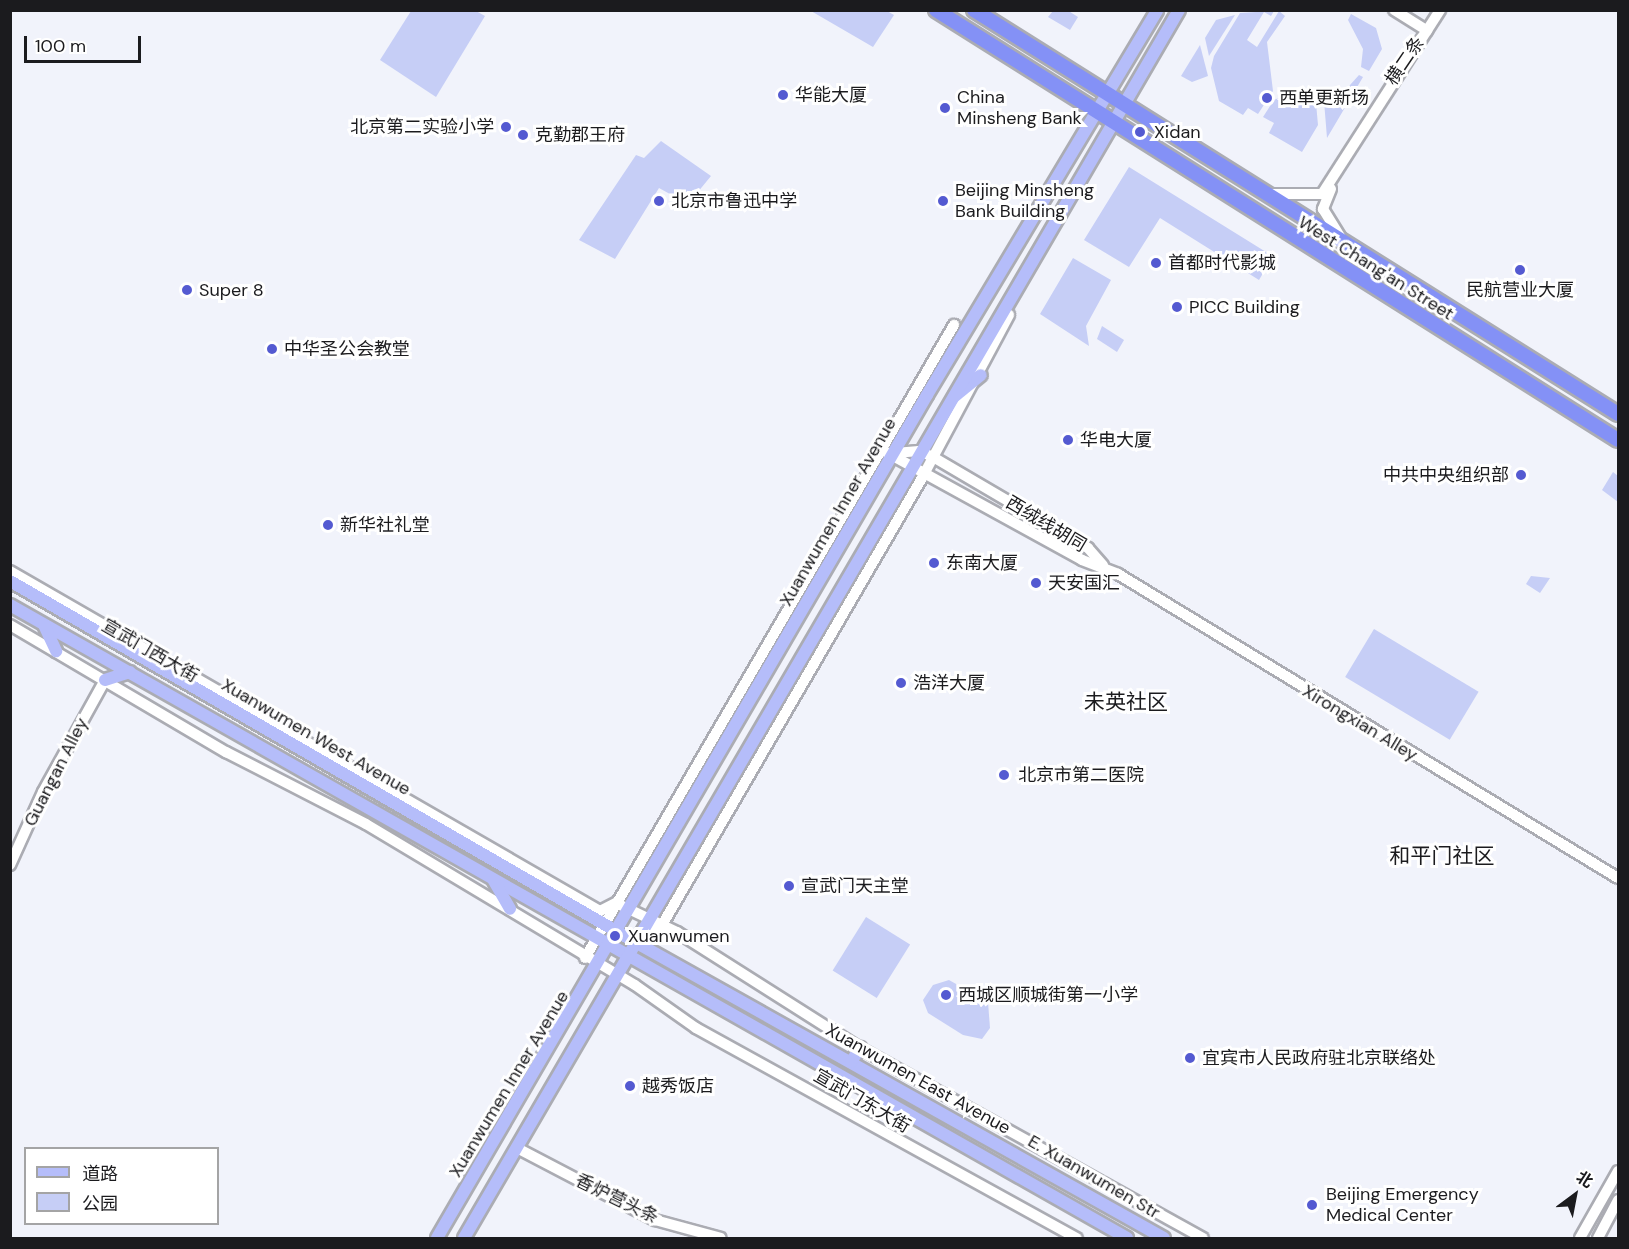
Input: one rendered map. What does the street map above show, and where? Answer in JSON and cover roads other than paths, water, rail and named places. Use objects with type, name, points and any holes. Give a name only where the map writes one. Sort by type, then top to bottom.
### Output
[{"type":"highway","name":"West Chang'an Street","points":[[936,10],[1115,125],[1618,440]]},
{"type":"highway","name":"West Chang'an Street","points":[[974,10],[1618,414]]},
{"type":"main road","name":"Xuanwumen Inner Avenue","points":[[437,1239],[600,966],[616,932],[889,452],[1157,10]]},
{"type":"main road","points":[[465,1239],[618,976],[636,939],[736,764],[912,463],[1115,125],[1179,10]]},
{"type":"main road","points":[[950,401],[981,375]]},
{"type":"main road","name":"Xuanwumen West Avenue","points":[[10,581],[324,758],[616,932],[636,939]]},
{"type":"main road","name":"Xuanwumen West Avenue","points":[[10,605],[628,957]]},
{"type":"main road","points":[[44,625],[56,651]]},
{"type":"main road","points":[[105,680],[130,672]]},
{"type":"main road","points":[[493,880],[510,909]]},
{"type":"main road","name":"Xuanwumen East Avenue","points":[[636,939],[654,952],[1164,1239]]},
{"type":"main road","name":"宣武门东大街","points":[[628,957],[1127,1239]]},
{"type":"main road","points":[[851,1062],[860,1048]]},
{"type":"street","points":[[1394,10],[1427,30],[1440,10]]},
{"type":"street","name":"横二条","points":[[1270,194],[1322,194],[1427,30]]},
{"type":"street","name":"横二条","points":[[1342,240],[1323,209],[1326,197],[1427,30]]},
{"type":"street","points":[[636,939],[662,925],[927,470],[981,375],[1009,315]]},
{"type":"street","points":[[10,625],[510,909],[585,958],[889,452],[954,325]]},
{"type":"street","points":[[889,452],[920,451]]},
{"type":"street","name":"西绒线胡同","points":[[920,451],[1088,548],[1103,566]]},
{"type":"street","name":"西绒线胡同","points":[[889,452],[927,470],[1082,560],[1103,566]]},
{"type":"street","name":"Xirongxian Alley","points":[[1103,566],[1618,878]]},
{"type":"street","name":"宣武门西大街","points":[[10,571],[324,758],[600,911]]},
{"type":"street","name":"Guangan Alley","points":[[10,865],[43,792],[105,680]]},
{"type":"street","points":[[736,764],[759,757]]},
{"type":"street","points":[[616,903],[662,925],[860,1048]]},
{"type":"street","points":[[604,924],[600,911],[616,903]]},
{"type":"street","name":"宣武门东大街","points":[[585,958],[635,985],[696,1028],[1077,1239]]},
{"type":"street","name":"E. Xuanwumen Str","points":[[860,1048],[1203,1239]]},
{"type":"street","name":"香炉营头条","points":[[517,1148],[655,1220],[721,1239]]},
{"type":"street","points":[[1581,1239],[1618,1171]]},
{"type":"street","points":[[1598,1239],[1618,1200]]},
{"type":"place","name":"华能大厦","points":[[783,95]]},
{"type":"place","name":"西单更新场","points":[[1267,98]]},
{"type":"place","name":"China Minsheng Bank","points":[[945,108]]},
{"type":"place","name":"北京第二实验小学","points":[[506,127]]},
{"type":"place","name":"Xidan","points":[[1140,132]]},
{"type":"place","name":"克勤郡王府","points":[[523,135]]},
{"type":"place","name":"北京市鲁迅中学","points":[[659,201]]},
{"type":"place","name":"Beijing Minsheng Bank Building","points":[[943,201]]},
{"type":"place","name":"首都时代影城","points":[[1156,263]]},
{"type":"place","name":"民航营业大厦","points":[[1520,270]]},
{"type":"place","name":"Super 8","points":[[187,290]]},
{"type":"place","name":"PICC Building","points":[[1177,307]]},
{"type":"place","name":"中华圣公会教堂","points":[[272,349]]},
{"type":"place","name":"华电大厦","points":[[1068,440]]},
{"type":"place","name":"中共中央组织部","points":[[1521,475]]},
{"type":"place","name":"新华社礼堂","points":[[328,525]]},
{"type":"place","name":"东南大厦","points":[[934,563]]},
{"type":"place","name":"天安国汇","points":[[1036,583]]},
{"type":"place","name":"浩洋大厦","points":[[901,683]]},
{"type":"place","name":"北京市第二医院","points":[[1004,775]]},
{"type":"place","name":"宣武门天主堂","points":[[789,886]]},
{"type":"place","name":"Xuanwumen","points":[[615,936]]},
{"type":"place","name":"西城区顺城街第一小学","points":[[946,995]]},
{"type":"place","name":"宜宾市人民政府驻北京联络处","points":[[1190,1058]]},
{"type":"place","name":"越秀饭店","points":[[630,1086]]},
{"type":"place","name":"Beijing Emergency Medical Center","points":[[1312,1205]]},
{"type":"district","name":"未英社区","points":[[1126,702]]},
{"type":"district","name":"和平门社区","points":[[1442,856]]}]
